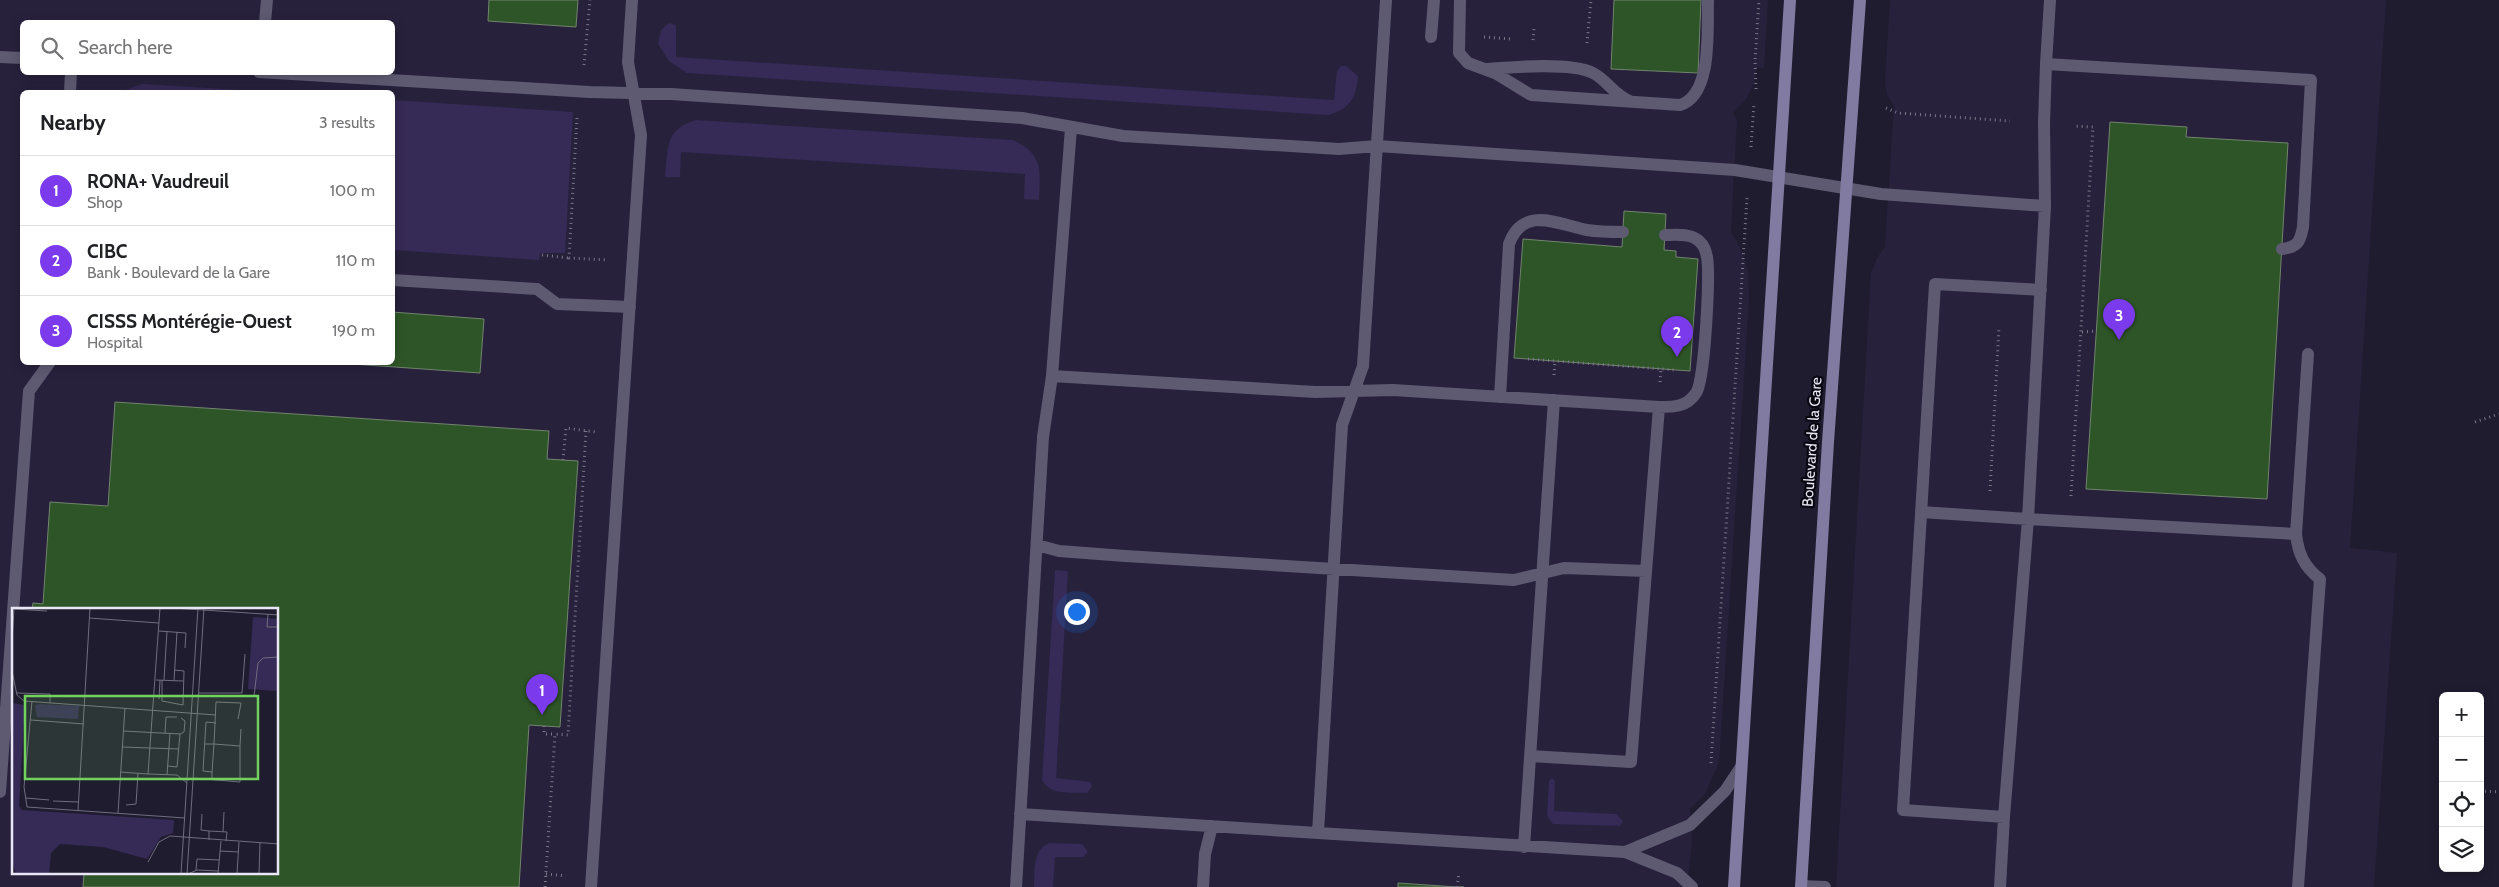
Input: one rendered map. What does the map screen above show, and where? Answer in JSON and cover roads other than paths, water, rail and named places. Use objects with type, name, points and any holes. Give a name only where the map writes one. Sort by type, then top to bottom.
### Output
[{"type":"main road","points":[[1734,887],[1790,0]]},
{"type":"main road","name":"Boulevard de la Gare","points":[[1801,886],[1860,0]]},
{"type":"lane","points":[[265,20],[267,0]]},
{"type":"lane","points":[[591,887],[641,135],[628,62],[632,0]]},
{"type":"lane","points":[[1318,833],[1342,425],[1363,366],[1386,0]]},
{"type":"lane","points":[[1431,37],[1434,0]]},
{"type":"lane","points":[[1460,0],[1459,53],[1468,63],[1488,70],[1531,96],[1638,104],[1680,105],[1694,97],[1699,89],[1704,67],[1708,0]]},
{"type":"lane","points":[[2000,887],[2028,519],[2046,206],[2044,123],[2050,0]]},
{"type":"lane","points":[[0,57],[20,58]]},
{"type":"lane","points":[[2046,64],[2311,80],[2303,227],[2300,241],[2294,248],[2282,250]]},
{"type":"lane","points":[[1488,70],[1525,66],[1591,72],[1619,96],[1638,104]]},
{"type":"lane","points":[[70,90],[71,75]]},
{"type":"lane","points":[[296,75],[589,92],[671,94],[1022,118],[1123,136],[1339,149],[1377,146],[1735,170],[1881,194],[2046,206]]},
{"type":"lane","points":[[1016,887],[1043,437],[1052,376],[1071,128]]},
{"type":"lane","points":[[1500,397],[1509,244],[1513,232],[1522,224],[1535,220],[1589,230],[1623,232]]},
{"type":"lane","points":[[1052,376],[1315,392],[1392,390],[1659,407],[1683,405],[1698,392],[1702,376],[1708,270],[1706,250],[1701,242],[1685,236],[1665,235]]},
{"type":"lane","points":[[395,280],[537,289],[557,304],[630,306]]},
{"type":"lane","points":[[2004,817],[1903,810],[1935,284],[2040,290]]},
{"type":"lane","points":[[2298,887],[2320,579],[2305,565],[2299,553],[2296,534],[2308,354]]},
{"type":"lane","points":[[14,608],[30,392],[48,365]]},
{"type":"lane","points":[[1524,847],[1554,400]]},
{"type":"lane","points":[[1530,756],[1632,762],[1659,407]]},
{"type":"lane","points":[[1921,512],[2296,534]]},
{"type":"lane","points":[[1037,545],[1059,551],[1514,580],[1564,568],[1646,572]]},
{"type":"lane","points":[[0,792],[12,632]]},
{"type":"lane","points":[[1625,852],[1690,825],[1725,791],[1741,767]]},
{"type":"lane","points":[[1020,814],[1625,852],[1677,873],[1692,887]]},
{"type":"lane","points":[[1203,887],[1205,854],[1212,826]]},
{"type":"lane","points":[[1801,886],[1825,887]]},
{"type":"place","name":"CISSS Montérégie-Ouest","points":[[2119,340]]},
{"type":"place","name":"CIBC","points":[[1677,357]]},
{"type":"place","name":"RONA+ Vaudreuil","points":[[542,715]]}]
